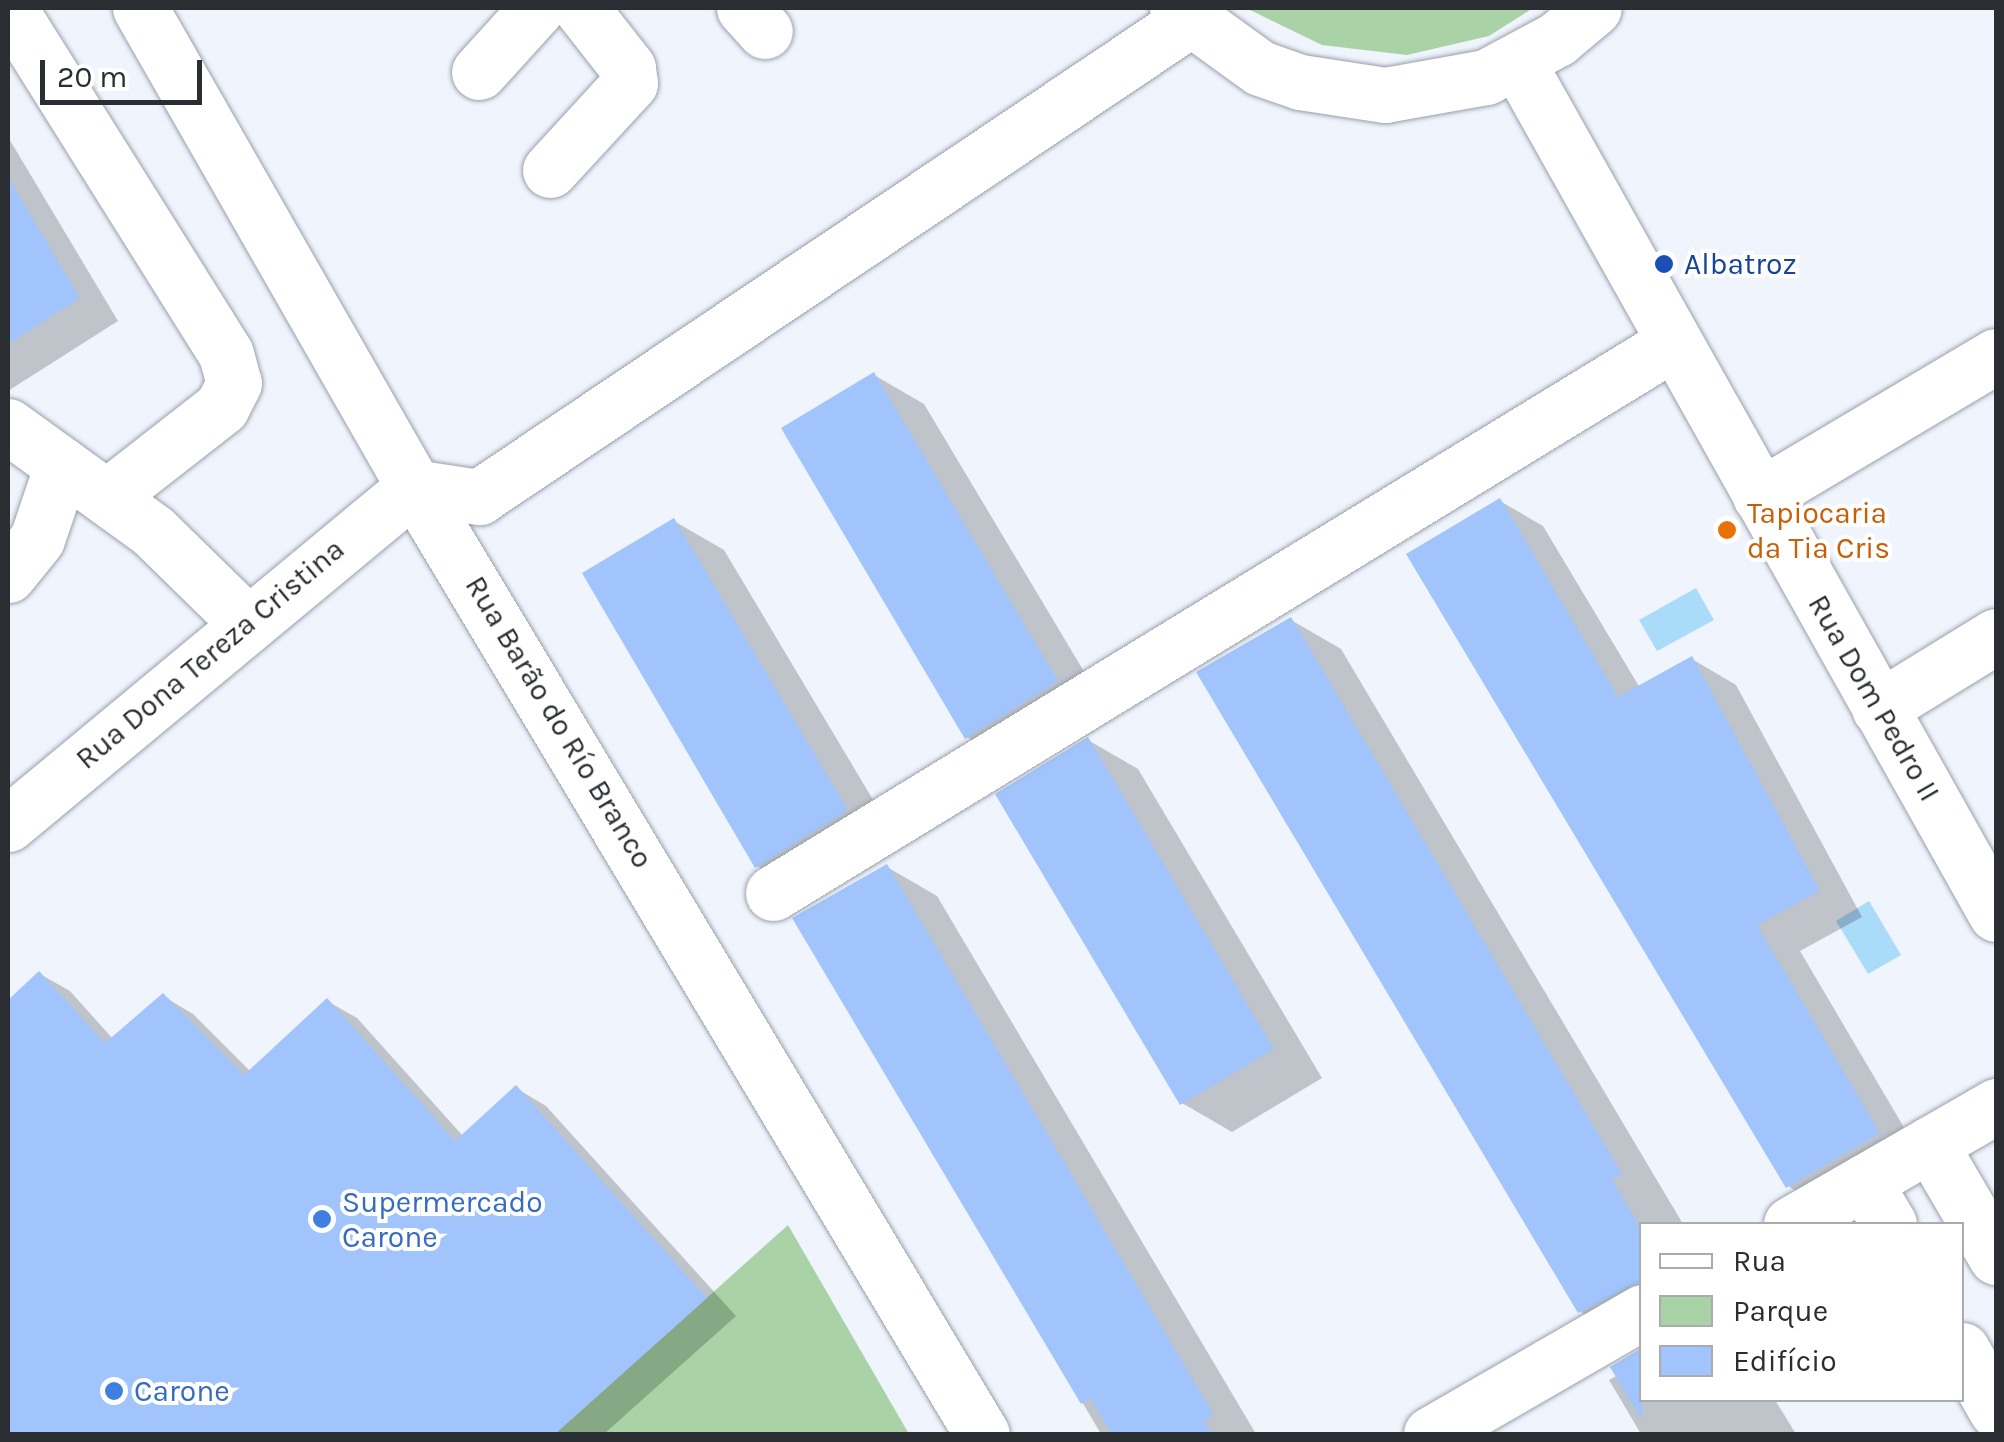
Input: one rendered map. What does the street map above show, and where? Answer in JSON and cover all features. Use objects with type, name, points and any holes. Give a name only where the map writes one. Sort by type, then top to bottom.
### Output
[{"type":"street","points":[[9,8],[226,354],[234,383],[222,407],[107,497]]},
{"type":"street","name":"Rua Barão do Río Branco","points":[[140,8],[414,487],[982,1434]]},
{"type":"street","points":[[479,72],[538,8]]},
{"type":"street","points":[[550,170],[630,83],[628,68],[580,8]]},
{"type":"street","points":[[414,487],[479,497],[1183,14],[1260,68],[1342,92],[1419,94],[1518,63],[1594,8]]},
{"type":"street","name":"Rua Dom Pedro II","points":[[1518,63],[1996,914]]},
{"type":"street","points":[[774,892],[1673,343]]},
{"type":"street","points":[[1760,496],[1996,356]]},
{"type":"street","points":[[8,426],[153,531],[245,621]]},
{"type":"street","points":[[8,575],[37,539],[62,465]]},
{"type":"street","name":"Rua Dona Tereza Cristina","points":[[8,824],[245,621],[414,487]]},
{"type":"street","points":[[1879,708],[1996,636]]},
{"type":"street","points":[[1799,1222],[1876,1203],[1961,1127],[1996,1257]]},
{"type":"street","points":[[1431,1434],[1639,1314]]},
{"type":"street","points":[[1964,1354],[1996,1410]]},
{"type":"green space","points":[[1246,8],[1533,8],[1489,36],[1407,55],[1322,45]]},
{"type":"green space","points":[[788,1225],[909,1434],[555,1434]]},
{"type":"water","points":[[1696,588],[1714,620],[1657,651],[1639,620]]},
{"type":"water","points":[[1869,901],[1901,955],[1868,974],[1836,921]]},
{"type":"building","points":[[8,177],[80,298],[8,344]]},
{"type":"building","points":[[874,372],[1058,681],[965,739],[781,428]]},
{"type":"building","points":[[1500,498],[1618,697],[1692,656],[1820,891],[1757,925],[1880,1133],[1786,1188],[1406,554]]},
{"type":"building","points":[[674,518],[848,810],[755,868],[582,573]]},
{"type":"building","points":[[1291,617],[1622,1174],[1612,1180],[1639,1225],[1639,1282],[1578,1313],[1196,672]]},
{"type":"building","points":[[1088,737],[1274,1049],[1180,1105],[995,794]]},
{"type":"building","points":[[887,864],[1214,1415],[1204,1421],[1212,1434],[1112,1434],[1090,1398],[1081,1404],[792,918]]},
{"type":"building","name":"Supermercado Carone","points":[[39,971],[105,1043],[163,993],[244,1075],[327,998],[455,1141],[516,1085],[707,1298],[555,1434],[8,1434],[8,1000]]},
{"type":"building","points":[[1639,1350],[1642,1420],[1610,1367]]},
{"type":"place","name":"Albatroz","points":[[1664,264]]},
{"type":"place","name":"Tapiocaria da Tia Cris","points":[[1727,530]]},
{"type":"place","name":"Supermercado Carone","points":[[322,1219]]},
{"type":"place","name":"Carone","points":[[114,1391]]}]
